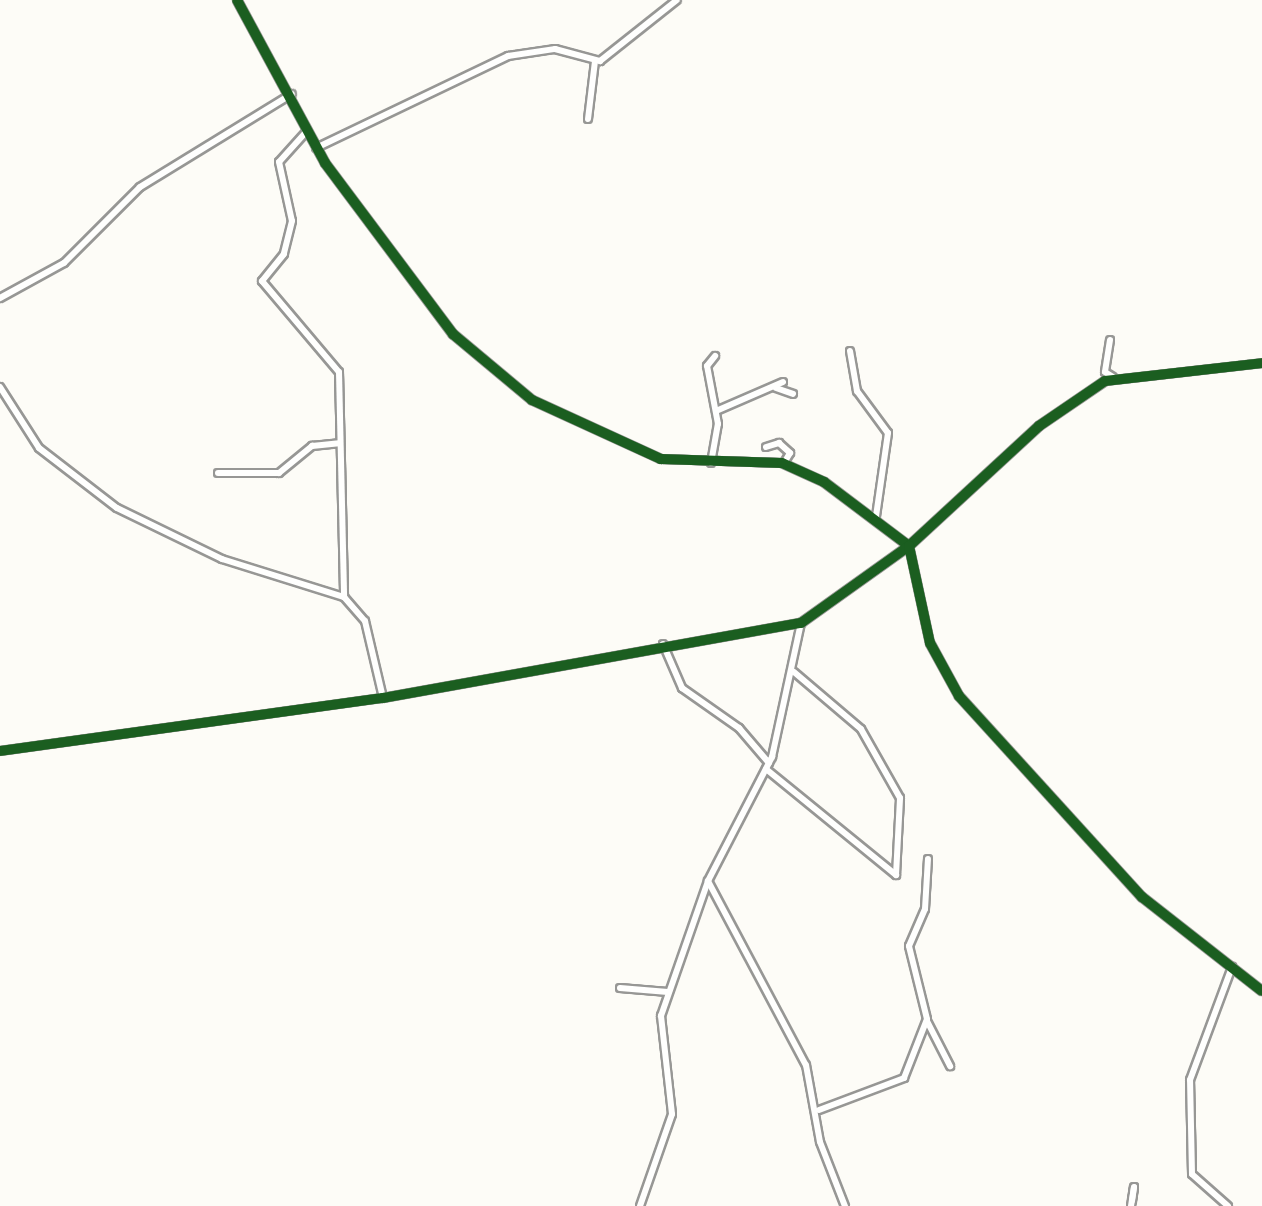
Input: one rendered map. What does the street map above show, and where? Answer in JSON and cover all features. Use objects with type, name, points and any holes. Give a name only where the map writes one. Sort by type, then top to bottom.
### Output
[{"type":"street","points":[[237,0],[292,94],[316,148],[453,334],[502,377],[662,459],[784,464],[876,517],[909,546],[930,643],[959,696],[1142,897],[1262,991]]},
{"type":"street","points":[[588,119],[594,60],[677,0]]},
{"type":"street","points":[[316,148],[508,56],[555,49],[594,60]]},
{"type":"street","points":[[0,298],[64,263],[140,186],[292,94]]},
{"type":"street","points":[[306,132],[280,162],[292,220],[284,254],[262,281],[333,357],[344,598]]},
{"type":"street","points":[[1110,340],[1106,372],[1114,378]]},
{"type":"street","points":[[850,351],[856,390],[888,433],[876,517]]},
{"type":"street","points":[[711,463],[716,411],[707,366],[715,356]]},
{"type":"street","points":[[0,750],[383,698],[663,644],[802,624],[909,546],[1039,426],[1114,378],[1262,362]]},
{"type":"street","points":[[716,411],[784,382]]},
{"type":"street","points":[[0,387],[39,448],[118,508],[234,564],[344,598],[365,622],[383,698]]},
{"type":"street","points":[[776,388],[793,394]]},
{"type":"street","points":[[766,447],[779,442],[790,453],[784,464]]},
{"type":"street","points":[[218,473],[278,473],[312,446],[339,443]]},
{"type":"street","points":[[640,1206],[672,1114],[661,1016],[708,881],[768,766],[802,624]]},
{"type":"street","points":[[663,644],[682,688],[739,728],[768,766],[896,875],[900,798],[861,730],[793,671]]},
{"type":"street","points":[[928,859],[925,909],[910,946],[927,1020],[950,1066]]},
{"type":"street","points":[[708,881],[792,1034],[819,1110],[820,1142],[845,1206]]},
{"type":"street","points":[[1228,1206],[1192,1174],[1190,1080],[1232,966]]},
{"type":"street","points":[[620,988],[668,992]]},
{"type":"street","points":[[819,1110],[904,1078],[927,1020]]},
{"type":"cycle path","points":[[237,0],[325,163],[453,334],[532,400],[661,459],[782,463],[824,482],[909,546],[1039,426],[1105,381],[1262,363]]},
{"type":"cycle path","points":[[0,751],[383,698],[801,623],[909,546],[930,643],[959,696],[1142,897],[1262,991]]}]
